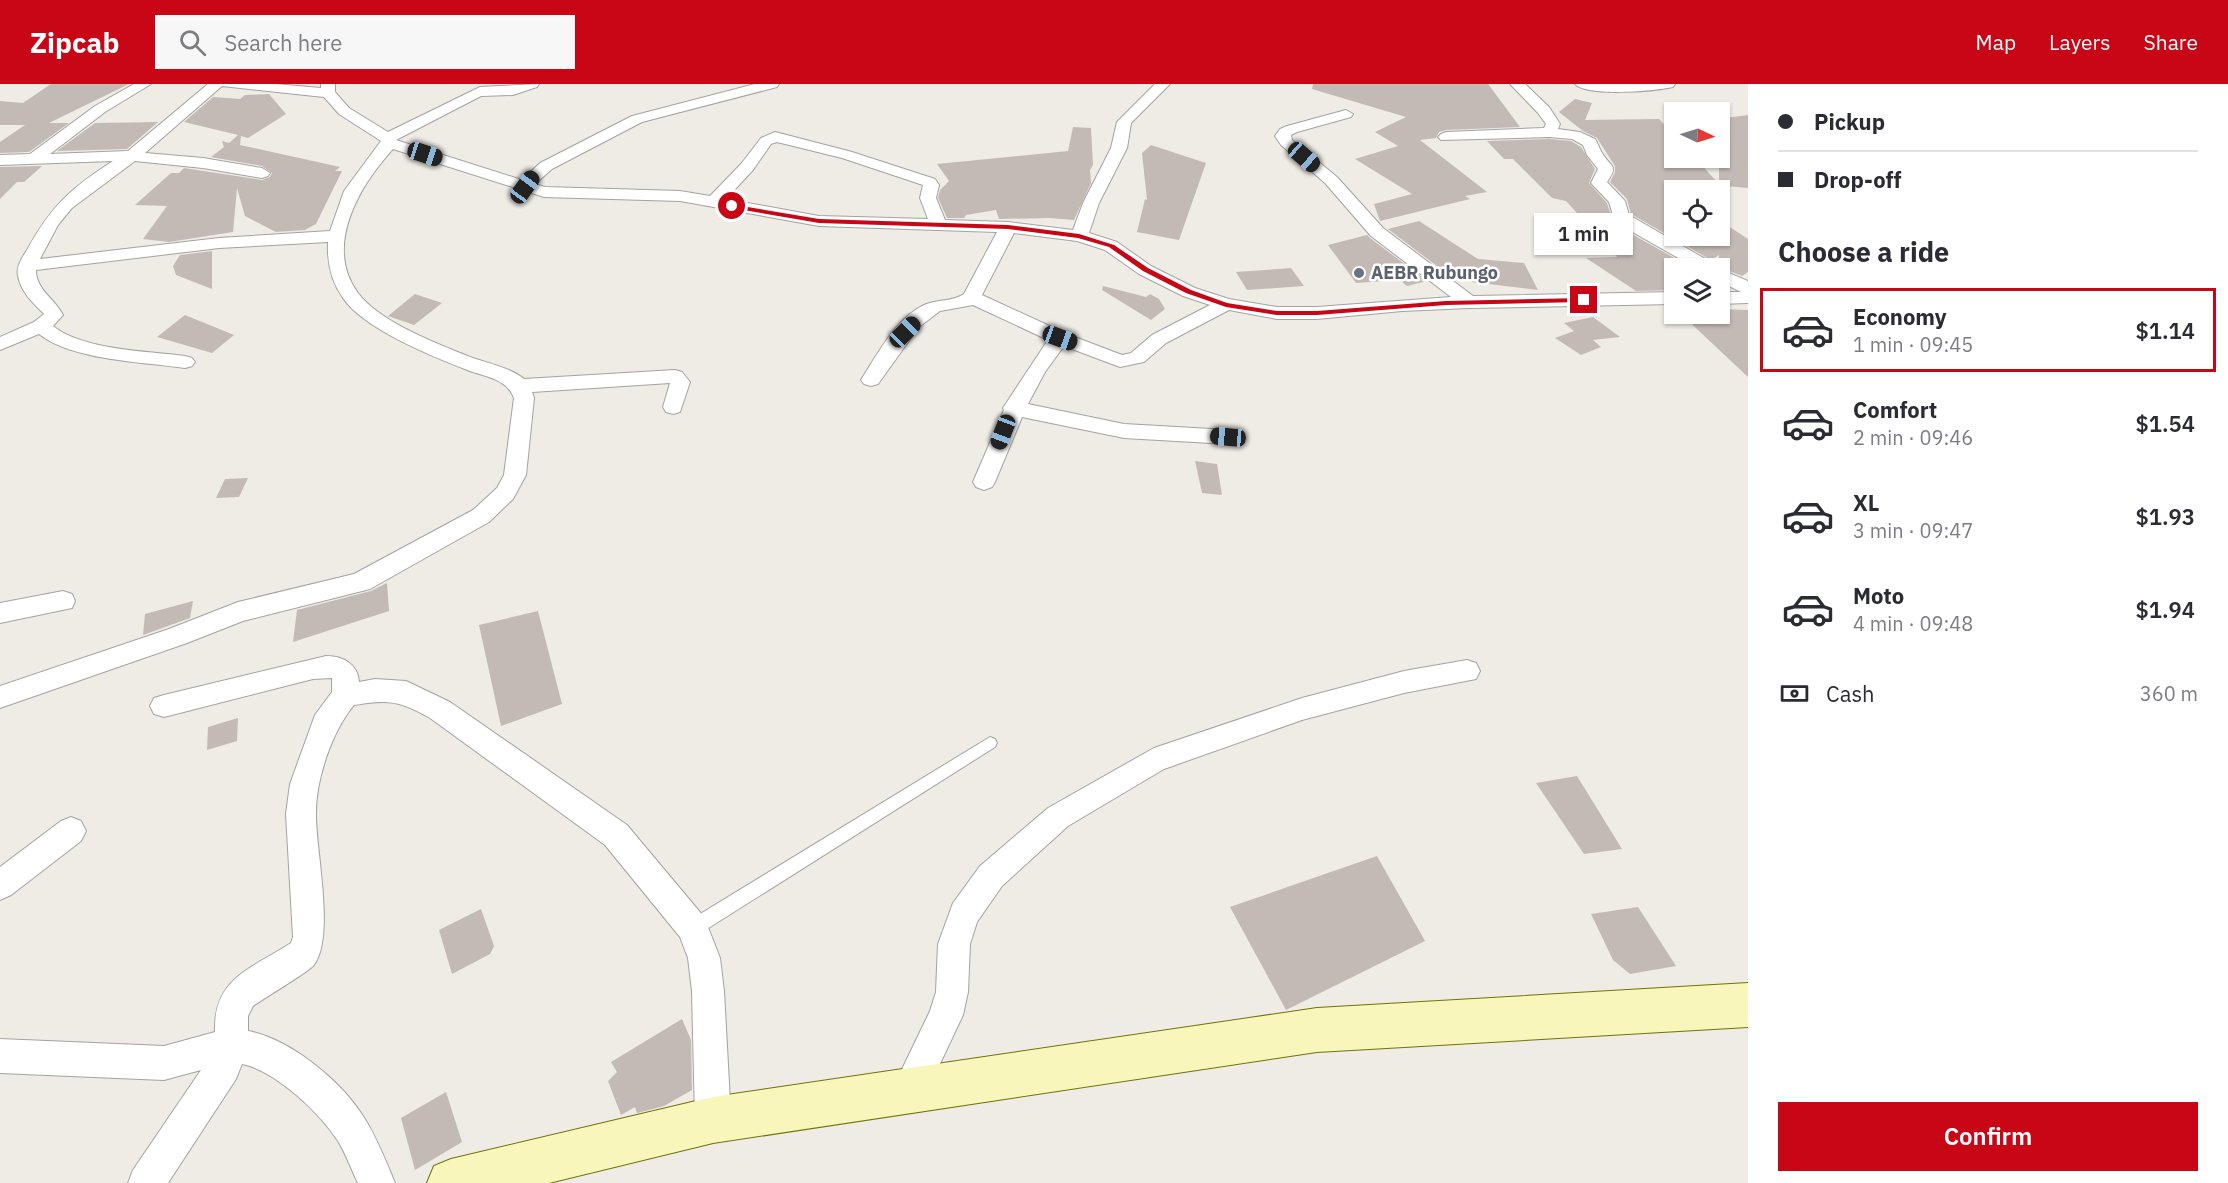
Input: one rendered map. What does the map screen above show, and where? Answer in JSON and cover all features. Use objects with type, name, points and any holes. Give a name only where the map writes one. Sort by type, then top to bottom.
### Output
[{"type":"street","points":[[35,158],[100,109],[144,84]]},
{"type":"street","points":[[0,344],[41,326],[54,315],[37,297],[27,276],[27,266],[51,224],[66,204],[132,156],[217,84]]},
{"type":"street","points":[[228,84],[328,88],[344,111],[389,140],[525,187],[559,194],[668,195],[819,221],[1008,227],[1079,236],[1111,246],[1145,270],[1189,292],[1226,304],[1277,313],[1469,302],[1664,298]]},
{"type":"street","points":[[531,84],[513,91],[485,90],[476,93],[389,140],[359,179],[343,214],[335,247],[338,270],[350,296],[360,306],[416,339],[476,367],[508,377],[522,386],[675,376],[680,382],[673,407]]},
{"type":"street","points":[[525,187],[533,176],[546,166],[637,119],[772,84]]},
{"type":"street","points":[[1079,236],[1091,203],[1119,147],[1124,122],[1163,84]]},
{"type":"street","points":[[1517,84],[1544,110],[1553,124],[1549,132]]},
{"type":"street","points":[[1582,84],[1615,88],[1652,87],[1667,84]]},
{"type":"street","points":[[1346,114],[1292,129],[1285,132],[1283,136],[1286,142],[1331,180],[1377,232],[1469,302]]},
{"type":"street","points":[[1446,137],[1549,132],[1585,137],[1606,168],[1606,173],[1599,179],[1599,183],[1617,201],[1622,218],[1691,258]]},
{"type":"street","points":[[714,202],[747,167],[766,141],[775,137],[847,155],[929,182],[931,185],[928,198],[939,225]]},
{"type":"street","points":[[0,160],[132,156],[203,163],[262,173]]},
{"type":"street","points":[[871,380],[905,332],[926,310],[963,304],[972,297],[1008,227]]},
{"type":"street","points":[[27,266],[219,243],[338,236]]},
{"type":"street","points":[[1730,279],[1748,288]]},
{"type":"street","points":[[972,297],[1060,338],[1120,360],[1130,361],[1137,358],[1158,339],[1226,304]]},
{"type":"street","points":[[1730,298],[1748,297]]},
{"type":"street","points":[[41,326],[58,340],[79,347],[185,362]]},
{"type":"street","points":[[984,482],[1013,408],[1041,361],[1060,338]]},
{"type":"street","points":[[0,697],[178,636],[238,612],[361,582],[481,516],[505,493],[515,475],[524,398],[522,386]]},
{"type":"street","points":[[1013,408],[1124,431],[1228,437]]},
{"type":"street","points":[[0,613],[63,601]]},
{"type":"street","points":[[165,706],[312,668],[332,665],[340,668],[345,674],[346,695]]},
{"type":"street","points":[[910,1090],[946,1015],[952,992],[954,944],[964,914],[991,876],[1058,817],[1154,760],[1302,709],[1404,682],[1467,672]]},
{"type":"street","points":[[146,1183],[224,1067],[232,1045],[233,1005],[241,994],[302,954],[307,947],[309,937],[301,814],[304,784],[329,715],[346,695],[375,690],[406,692],[440,710],[616,835],[693,928],[704,958],[708,991],[713,1120]]},
{"type":"street","points":[[0,885],[71,831]]},
{"type":"street","points":[[451,1183],[713,1120],[1317,1030],[1748,1005]]},
{"type":"street","points":[[0,1056],[164,1063],[232,1045],[263,1051],[315,1087],[350,1128],[377,1183]]},
{"type":"lane","points":[[693,928],[990,743]]},
{"type":"building","points":[[51,84],[129,84],[49,123],[69,123],[29,152],[0,153],[0,142],[25,125],[0,125],[0,101],[23,103]]},
{"type":"building","points":[[1313,84],[1488,84],[1520,127],[1446,130],[1439,132],[1436,138],[1420,140],[1487,192],[1465,196],[1470,199],[1380,221],[1374,204],[1412,194],[1355,159],[1398,146],[1375,132],[1406,117],[1312,89]]},
{"type":"building","points":[[269,94],[286,114],[248,138],[241,136],[240,145],[340,167],[335,171],[342,171],[316,224],[305,230],[276,232],[245,216],[237,188],[233,232],[169,242],[143,239],[167,206],[135,205],[171,173],[179,173],[184,168],[262,180],[270,177],[272,173],[262,166],[211,157],[224,147],[222,141],[229,143],[238,135],[184,122],[213,97],[240,99],[245,95]]},
{"type":"building","points":[[1575,99],[1592,103],[1585,120],[1659,119],[1664,124],[1664,168],[1704,168],[1715,180],[1664,180],[1664,233],[1631,214],[1627,199],[1610,182],[1615,166],[1597,138],[1583,131],[1559,112]]},
{"type":"building","points":[[1748,115],[1748,188],[1730,186],[1730,180],[1719,180],[1719,168],[1730,168],[1730,117]]},
{"type":"building","points":[[158,122],[127,149],[57,151],[95,123]]},
{"type":"building","points":[[1073,127],[1091,128],[1093,165],[1090,170],[1091,183],[1074,220],[999,219],[996,210],[966,215],[964,218],[947,218],[938,198],[940,190],[949,181],[937,164],[1068,151]]},
{"type":"building","points":[[1549,139],[1571,141],[1581,147],[1595,169],[1589,183],[1607,203],[1614,224],[1674,258],[1664,258],[1664,290],[1636,291],[1586,258],[1617,257],[1566,201],[1552,198],[1513,159],[1504,159],[1487,141]]},
{"type":"building","points":[[1151,145],[1206,163],[1179,240],[1137,232],[1145,199],[1147,200],[1142,153]]},
{"type":"building","points":[[42,166],[24,182],[17,182],[0,199],[0,167]]},
{"type":"building","points":[[1419,221],[1478,259],[1524,263],[1538,290],[1472,282],[1467,272],[1450,276],[1388,229]]},
{"type":"building","points":[[1730,227],[1748,239],[1748,272],[1742,276],[1730,271],[1730,258],[1719,258],[1719,255],[1708,258],[1687,246],[1730,246]]},
{"type":"building","points":[[1367,235],[1427,281],[1407,286],[1400,280],[1356,283],[1328,245]]},
{"type":"building","points":[[212,251],[212,289],[176,275],[173,266],[180,255]]},
{"type":"building","points":[[1291,268],[1304,286],[1247,290],[1236,272]]},
{"type":"building","points":[[1103,286],[1146,297],[1150,294],[1159,299],[1165,309],[1151,320],[1102,290]]},
{"type":"building","points":[[415,294],[442,303],[414,325],[388,316]]},
{"type":"building","points":[[1730,309],[1748,310],[1748,377],[1692,324],[1730,324]]},
{"type":"building","points":[[185,315],[234,335],[212,353],[157,337]]},
{"type":"building","points":[[1593,317],[1620,337],[1593,340],[1601,347],[1581,355],[1555,338],[1574,331],[1564,323]]},
{"type":"building","points":[[1195,461],[1217,464],[1222,495],[1202,493]]},
{"type":"building","points":[[248,478],[239,497],[216,498],[225,479]]},
{"type":"building","points":[[387,583],[389,611],[293,642],[297,610],[371,591]]},
{"type":"building","points":[[193,601],[190,618],[143,635],[145,614]]},
{"type":"building","points":[[538,611],[562,704],[501,726],[479,625]]},
{"type":"building","points":[[238,718],[237,741],[207,750],[208,727]]},
{"type":"building","points":[[1577,776],[1622,849],[1584,854],[1536,783]]},
{"type":"building","points":[[1377,856],[1425,941],[1286,1010],[1230,907]]},
{"type":"building","points":[[1638,907],[1676,966],[1630,974],[1613,960],[1591,914]]},
{"type":"building","points":[[481,909],[494,946],[490,954],[452,974],[439,930]]},
{"type":"building","points":[[682,1019],[691,1040],[692,1090],[664,1106],[637,1113],[635,1107],[621,1115],[608,1081],[617,1072],[611,1062]]},
{"type":"building","points":[[446,1092],[462,1142],[415,1170],[401,1118]]},
{"type":"place","name":"AEBR Rubungo","points":[[1359,273]]},
{"type":"route","points":[[732,206],[819,221],[1008,227],[1079,236],[1111,246],[1145,270],[1189,292],[1226,304],[1277,313],[1317,313],[1446,303],[1584,300]]}]
